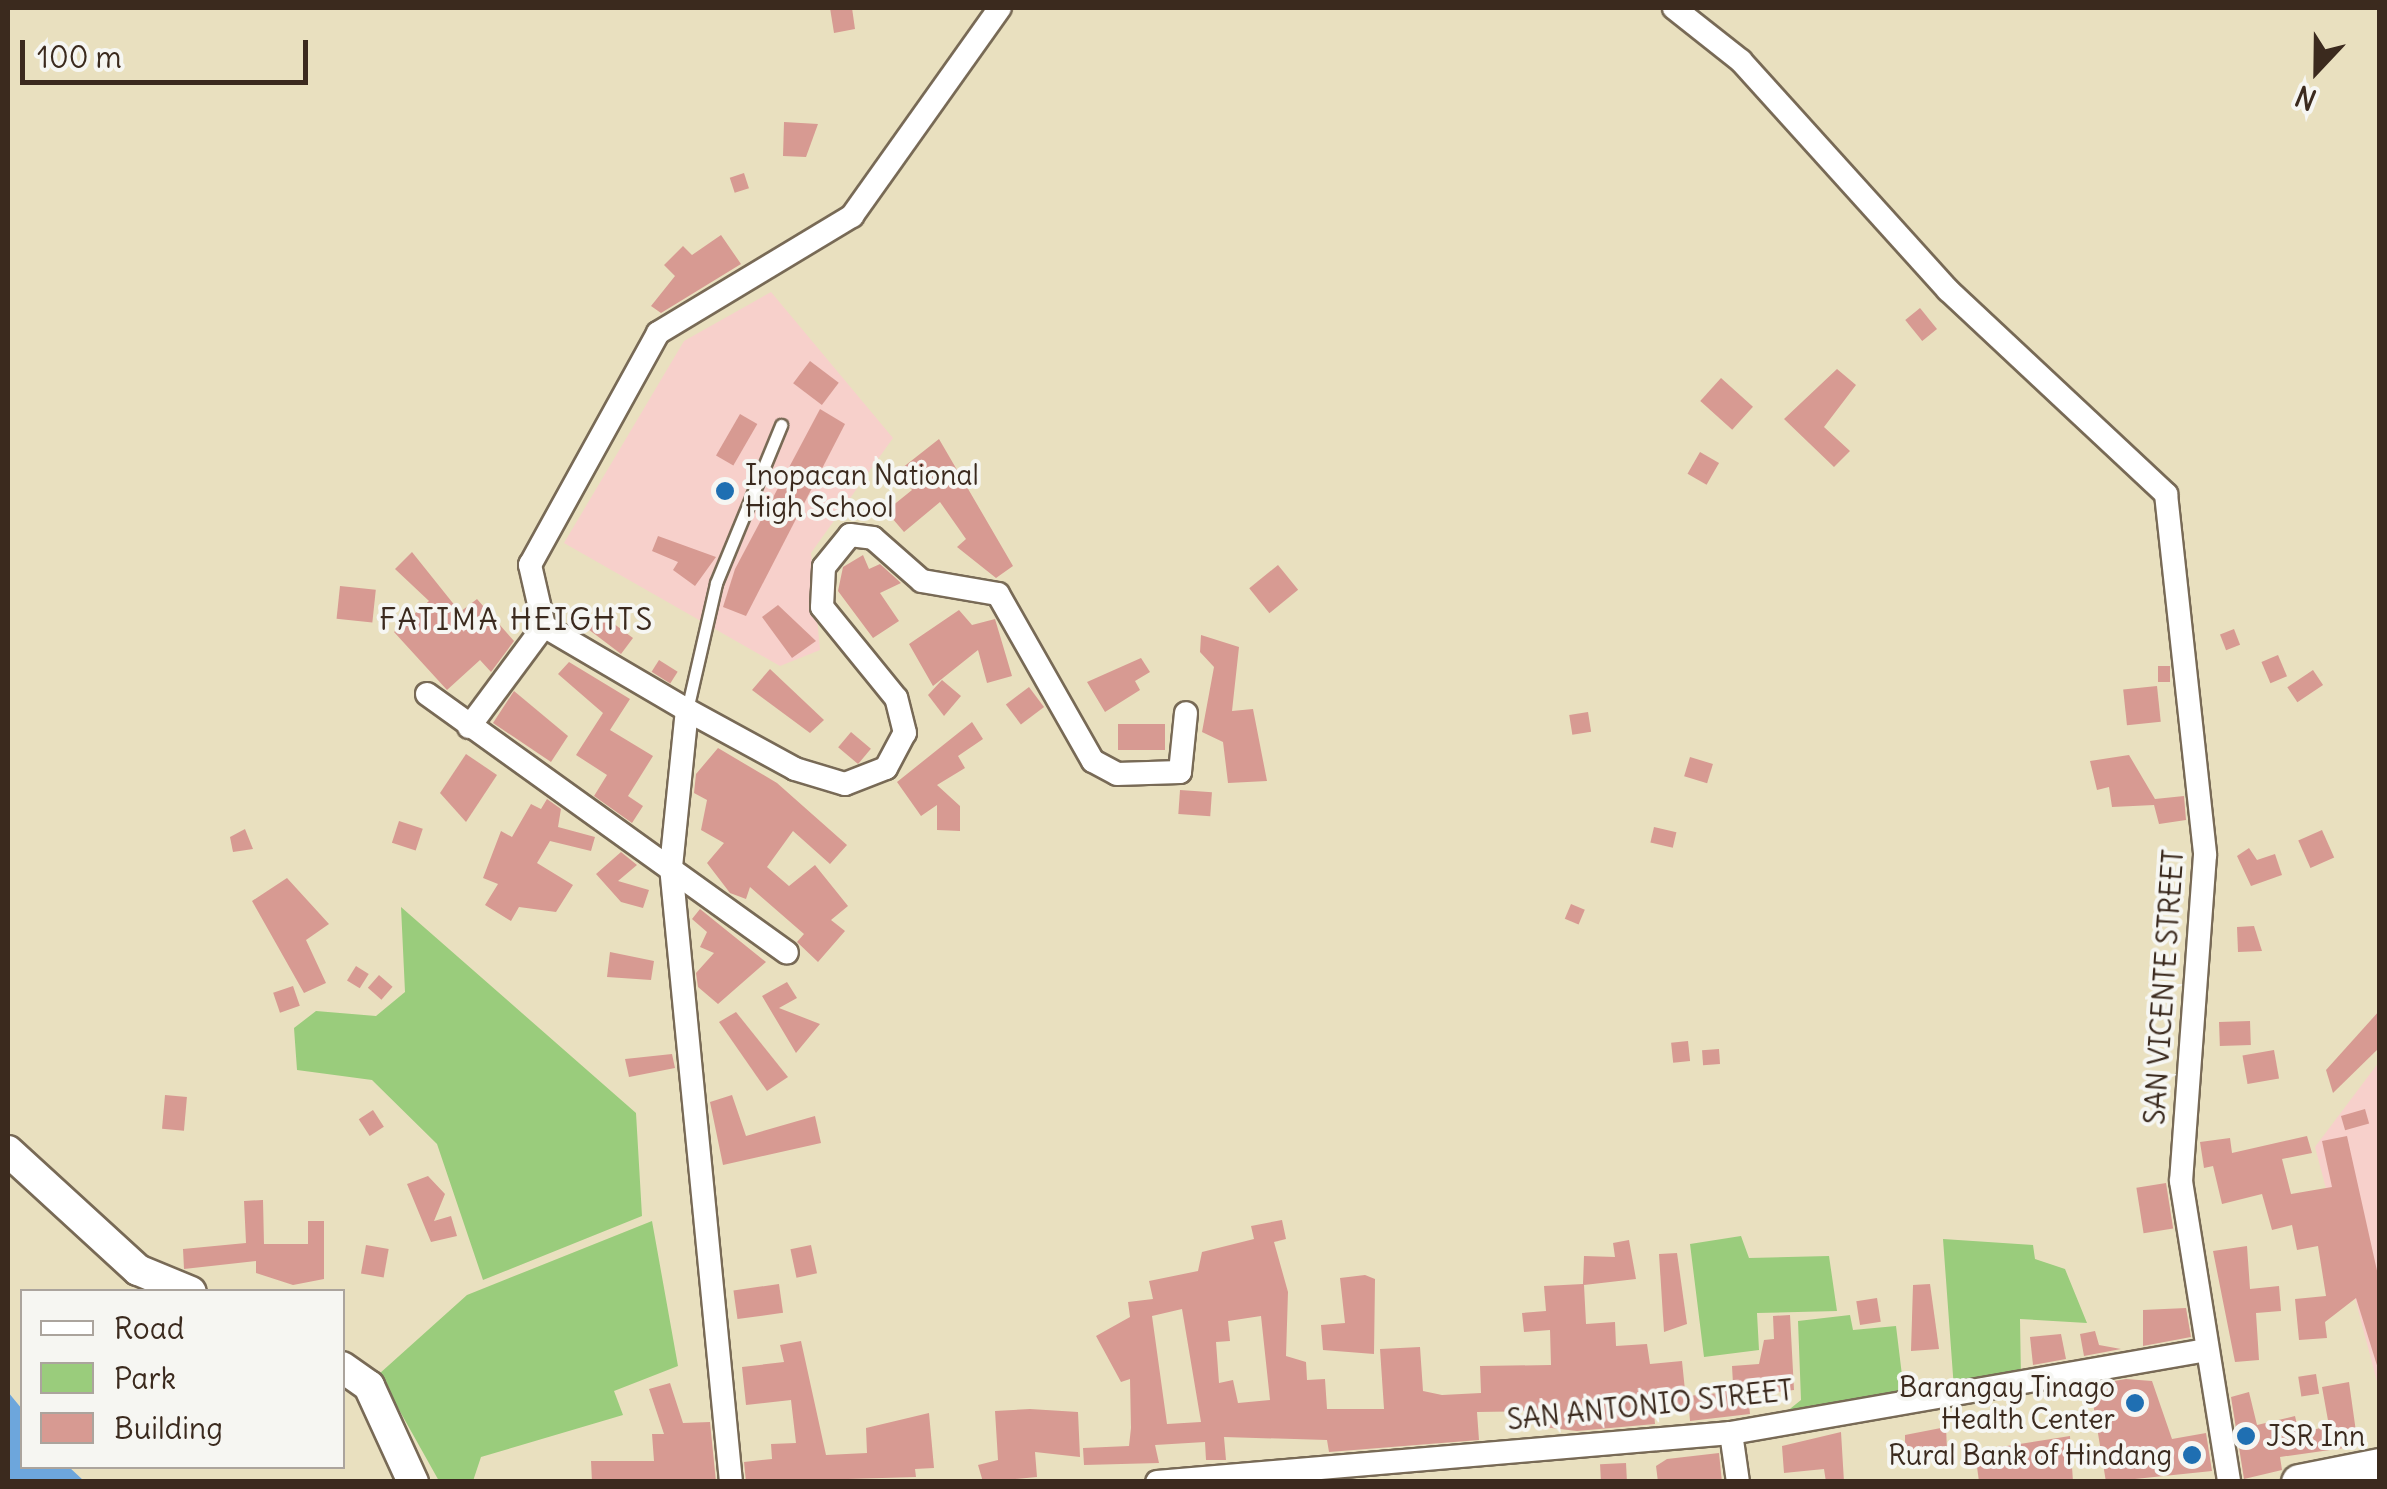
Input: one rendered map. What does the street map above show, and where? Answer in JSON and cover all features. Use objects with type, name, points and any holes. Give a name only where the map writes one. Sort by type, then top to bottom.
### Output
[{"type":"main road","points":[[2299,1482],[2380,1466]]},
{"type":"street","points":[[1000,8],[852,216],[658,333],[530,565],[544,626],[688,710],[845,784],[886,768],[904,733],[896,698],[822,607],[819,588],[850,535],[873,538],[922,581],[998,594],[1093,761],[1117,774],[1180,772],[1186,713]]},
{"type":"street","name":"SAN VICENTE STREET","points":[[1674,8],[1741,60],[1948,290],[2166,494],[2205,855],[2182,1181],[2229,1482]]},
{"type":"street","points":[[469,726],[544,626]]},
{"type":"street","points":[[427,694],[787,953]]},
{"type":"street","points":[[688,710],[670,868],[731,1482]]},
{"type":"street","points":[[8,1151],[138,1270],[184,1289]]},
{"type":"street","name":"SAN ANTONIO STREET","points":[[1157,1482],[1332,1473],[1730,1434],[2206,1350]]},
{"type":"street","points":[[345,1369],[368,1386],[412,1482]]},
{"type":"street","points":[[1730,1434],[1738,1482]]},
{"type":"lane","points":[[688,710],[716,583],[781,425]]},
{"type":"shaded area","name":"Inopacan National High School","points":[[771,292],[893,438],[811,553],[820,650],[780,666],[564,543],[684,341]]},
{"type":"shaded area","points":[[2379,1062],[2379,1389],[2315,1147]]},
{"type":"green space","points":[[401,907],[636,1113],[642,1216],[483,1280],[437,1144],[372,1080],[297,1070],[294,1028],[316,1011],[376,1016],[405,992]]},
{"type":"green space","points":[[652,1221],[678,1366],[614,1391],[623,1415],[481,1457],[473,1481],[439,1481],[379,1374],[467,1295]]},
{"type":"green space","points":[[1741,1236],[1749,1258],[1829,1256],[1837,1311],[1757,1313],[1759,1350],[1704,1357],[1690,1244]]},
{"type":"green space","points":[[1943,1239],[2033,1245],[2035,1259],[2065,1269],[2087,1323],[2020,1319],[2021,1378],[1954,1389]]},
{"type":"green space","points":[[1850,1315],[1853,1330],[1896,1326],[1905,1400],[1776,1420],[1801,1400],[1798,1321]]},
{"type":"water","points":[[8,1392],[20,1407],[20,1469],[71,1469],[84,1481],[8,1481]]},
{"type":"building","points":[[830,8],[852,8],[855,29],[834,33]]},
{"type":"building","points":[[784,122],[818,124],[806,157],[783,156]]},
{"type":"building","points":[[744,173],[749,188],[735,193],[730,178]]},
{"type":"building","points":[[721,235],[741,264],[661,313],[651,306],[675,276],[664,265],[683,246],[692,255]]},
{"type":"building","points":[[1920,308],[1937,329],[1922,341],[1905,320]]},
{"type":"building","points":[[810,361],[839,383],[822,405],[793,383]]},
{"type":"building","points":[[1837,369],[1856,385],[1824,427],[1850,451],[1834,467],[1784,419]]},
{"type":"building","points":[[1721,378],[1753,407],[1732,430],[1700,401]]},
{"type":"building","points":[[820,409],[845,424],[746,616],[723,607],[735,569]]},
{"type":"building","points":[[740,414],[757,424],[733,466],[716,456]]},
{"type":"building","points":[[939,439],[1013,566],[996,578],[957,547],[966,539],[940,502],[904,532],[886,511],[912,490],[897,472]]},
{"type":"building","points":[[1700,452],[1719,463],[1707,485],[1688,474]]},
{"type":"building","points":[[658,536],[716,557],[695,586],[673,570],[678,562],[652,551]]},
{"type":"building","points":[[412,552],[460,612],[477,599],[514,641],[491,672],[480,660],[447,690],[394,632],[429,601],[395,569]]},
{"type":"building","points":[[863,555],[869,569],[880,564],[901,583],[880,593],[899,621],[873,638],[838,591],[843,567]]},
{"type":"building","points":[[1278,565],[1298,590],[1269,613],[1249,588]]},
{"type":"building","points":[[340,586],[376,590],[372,623],[337,619]]},
{"type":"building","points":[[778,605],[816,641],[792,658],[762,617]]},
{"type":"building","points":[[594,609],[633,638],[621,654],[588,629]]},
{"type":"building","points":[[959,610],[972,625],[995,619],[1012,676],[987,683],[978,650],[933,686],[909,644]]},
{"type":"building","points":[[2234,629],[2240,645],[2226,650],[2220,634]]},
{"type":"building","points":[[1201,635],[1239,647],[1232,711],[1253,709],[1267,781],[1228,783],[1223,742],[1202,732],[1214,667],[1200,652]]},
{"type":"building","points":[[2278,655],[2287,676],[2270,683],[2261,662]]},
{"type":"building","points":[[1141,658],[1150,672],[1135,681],[1140,690],[1105,712],[1087,682]]},
{"type":"building","points":[[659,660],[678,672],[670,684],[652,672]]},
{"type":"building","points":[[569,662],[630,699],[610,730],[653,756],[628,796],[643,806],[632,823],[594,796],[607,775],[576,755],[603,713],[558,674]]},
{"type":"building","points":[[2158,666],[2170,666],[2170,682],[2158,682]]},
{"type":"building","points":[[770,669],[824,720],[810,733],[752,690]]},
{"type":"building","points":[[2313,670],[2323,685],[2297,702],[2287,687]]},
{"type":"building","points":[[942,680],[961,696],[944,716],[928,695]]},
{"type":"building","points":[[2157,686],[2161,722],[2127,725],[2123,690]]},
{"type":"building","points":[[1029,687],[1044,707],[1021,724],[1006,704]]},
{"type":"building","points":[[514,691],[568,736],[551,762],[493,723]]},
{"type":"building","points":[[1588,712],[1591,732],[1572,735],[1569,715]]},
{"type":"building","points":[[972,722],[983,739],[958,756],[965,768],[937,785],[960,806],[960,831],[937,830],[937,805],[921,816],[897,782]]},
{"type":"building","points":[[1118,724],[1165,724],[1165,750],[1118,750]]},
{"type":"building","points":[[851,732],[871,749],[858,764],[838,747]]},
{"type":"building","points":[[718,748],[777,783],[847,845],[830,864],[793,831],[767,867],[789,886],[815,865],[848,906],[831,920],[845,931],[818,962],[797,942],[804,934],[750,887],[746,899],[730,893],[707,863],[724,843],[701,830],[707,800],[694,793],[696,774]]},
{"type":"building","points":[[466,754],[497,775],[466,822],[440,793]]},
{"type":"building","points":[[2129,755],[2155,799],[2184,796],[2186,820],[2159,824],[2154,805],[2112,807],[2109,787],[2097,790],[2090,761]]},
{"type":"building","points":[[1690,757],[1713,764],[1707,783],[1684,776]]},
{"type":"building","points":[[1180,790],[1212,792],[1210,816],[1178,814]]},
{"type":"building","points":[[547,799],[561,809],[558,827],[595,837],[591,851],[550,841],[537,863],[573,885],[556,912],[519,907],[511,921],[485,905],[498,884],[483,878],[501,831],[512,837],[531,804],[541,809]]},
{"type":"building","points":[[399,821],[423,829],[416,851],[392,843]]},
{"type":"building","points":[[1654,827],[1676,832],[1673,848],[1650,843]]},
{"type":"building","points":[[245,829],[253,849],[233,852],[230,837]]},
{"type":"building","points":[[2322,830],[2334,857],[2310,868],[2298,841]]},
{"type":"building","points":[[2249,848],[2257,860],[2275,854],[2282,875],[2251,886],[2237,856]]},
{"type":"building","points":[[621,852],[637,865],[618,881],[649,890],[643,908],[621,902],[596,874]]},
{"type":"building","points":[[287,878],[329,924],[306,940],[326,983],[304,993],[252,901]]},
{"type":"building","points":[[1571,904],[1585,910],[1579,925],[1565,919]]},
{"type":"building","points":[[700,909],[766,962],[718,1004],[698,987],[696,973],[714,953],[700,947],[707,932],[692,919]]},
{"type":"building","points":[[2254,926],[2262,951],[2238,952],[2237,927]]},
{"type":"building","points":[[610,952],[654,961],[651,980],[607,977]]},
{"type":"building","points":[[356,966],[369,974],[360,988],[347,980]]},
{"type":"building","points":[[379,975],[393,987],[381,1000],[368,988]]},
{"type":"building","points":[[787,982],[797,998],[779,1008],[820,1024],[796,1053],[762,996]]},
{"type":"building","points":[[293,986],[300,1006],[280,1013],[273,993]]},
{"type":"building","points":[[2380,1010],[2380,1047],[2333,1093],[2326,1070]]},
{"type":"building","points":[[736,1012],[788,1077],[767,1091],[719,1022]]},
{"type":"building","points":[[2250,1021],[2251,1045],[2220,1046],[2219,1022]]},
{"type":"building","points":[[1688,1041],[1690,1061],[1673,1063],[1671,1043]]},
{"type":"building","points":[[1719,1049],[1720,1064],[1703,1065],[1702,1050]]},
{"type":"building","points":[[2274,1050],[2279,1079],[2248,1084],[2242,1056]]},
{"type":"building","points":[[672,1054],[675,1068],[629,1077],[625,1059]]},
{"type":"building","points":[[165,1095],[187,1097],[184,1131],[162,1129]]},
{"type":"building","points":[[732,1095],[746,1136],[815,1116],[821,1143],[723,1165],[710,1102]]},
{"type":"building","points":[[2365,1109],[2369,1123],[2345,1130],[2341,1116]]},
{"type":"building","points":[[373,1110],[384,1127],[370,1136],[359,1119]]},
{"type":"building","points":[[2307,1136],[2312,1153],[2282,1159],[2291,1194],[2332,1187],[2322,1141],[2347,1136],[2380,1284],[2380,1375],[2356,1298],[2325,1322],[2327,1338],[2299,1340],[2295,1299],[2326,1296],[2318,1246],[2297,1250],[2292,1225],[2272,1230],[2262,1194],[2222,1204],[2213,1166],[2204,1168],[2200,1142],[2230,1138],[2232,1153]]},
{"type":"building","points":[[428,1176],[445,1194],[434,1221],[451,1216],[457,1236],[431,1242],[407,1184]]},
{"type":"building","points":[[2166,1183],[2173,1228],[2144,1233],[2136,1188]]},
{"type":"building","points":[[263,1200],[264,1244],[308,1244],[308,1221],[324,1221],[324,1279],[293,1285],[256,1273],[256,1261],[184,1269],[183,1249],[246,1243],[244,1201]]},
{"type":"building","points":[[1282,1220],[1286,1239],[1274,1242],[1288,1292],[1286,1356],[1306,1362],[1307,1380],[1325,1379],[1327,1409],[1384,1409],[1380,1349],[1420,1347],[1423,1391],[1442,1395],[1481,1393],[1480,1366],[1551,1365],[1550,1330],[1524,1332],[1522,1313],[1546,1311],[1544,1286],[1583,1284],[1584,1256],[1615,1257],[1613,1243],[1629,1240],[1636,1279],[1584,1285],[1586,1324],[1615,1322],[1616,1346],[1647,1344],[1650,1364],[1682,1361],[1687,1410],[1654,1412],[1655,1424],[1577,1431],[1534,1426],[1533,1411],[1477,1412],[1479,1440],[1329,1452],[1327,1440],[1224,1437],[1226,1460],[1206,1460],[1205,1442],[1155,1445],[1159,1463],[1084,1465],[1083,1448],[1129,1446],[1131,1428],[1130,1379],[1121,1382],[1096,1336],[1130,1317],[1128,1302],[1153,1299],[1149,1281],[1198,1271],[1202,1252],[1254,1239],[1251,1226]],"holes":[[[1182,1309],[1201,1422],[1167,1424],[1152,1316]],[[1261,1316],[1270,1400],[1238,1403],[1233,1380],[1219,1383],[1216,1342],[1230,1341],[1228,1321]]]},
{"type":"building","points":[[366,1245],[389,1249],[384,1278],[361,1274]]},
{"type":"building","points":[[811,1245],[817,1273],[796,1278],[790,1249]]},
{"type":"building","points":[[2247,1246],[2250,1289],[2279,1286],[2281,1311],[2256,1313],[2259,1360],[2235,1362],[2213,1251]]},
{"type":"building","points":[[1677,1253],[1687,1324],[1664,1332],[1659,1254]]},
{"type":"building","points":[[1365,1275],[1375,1279],[1374,1354],[1323,1350],[1321,1325],[1345,1323],[1340,1278]]},
{"type":"building","points":[[779,1284],[783,1313],[737,1319],[733,1290]]},
{"type":"building","points":[[1930,1284],[1939,1349],[1911,1351],[1913,1285]]},
{"type":"building","points":[[1877,1298],[1881,1322],[1860,1325],[1856,1301]]},
{"type":"building","points":[[2186,1308],[2191,1337],[2143,1346],[2143,1310]]},
{"type":"building","points":[[1790,1315],[1794,1390],[1748,1395],[1750,1414],[1690,1421],[1688,1396],[1718,1393],[1717,1386],[1733,1384],[1732,1366],[1759,1364],[1764,1340],[1774,1339],[1773,1316]]},
{"type":"building","points":[[2095,1331],[2099,1345],[2121,1349],[2084,1356],[2080,1334]]},
{"type":"building","points":[[2061,1334],[2066,1359],[2033,1365],[2030,1337]]},
{"type":"building","points":[[801,1341],[826,1455],[867,1453],[866,1428],[929,1413],[934,1468],[915,1469],[916,1477],[746,1482],[744,1462],[772,1459],[771,1444],[796,1443],[791,1400],[746,1405],[742,1367],[784,1362],[780,1345]]},
{"type":"building","points":[[2316,1374],[2319,1394],[2301,1397],[2298,1377]]},
{"type":"building","points":[[2126,1379],[2152,1381],[2172,1439],[2206,1433],[2212,1471],[2106,1482],[2090,1385]]},
{"type":"building","points":[[2349,1382],[2358,1446],[2280,1457],[2282,1470],[2244,1479],[2231,1397],[2249,1392],[2257,1425],[2295,1416],[2299,1433],[2329,1426],[2322,1387]]},
{"type":"building","points":[[670,1383],[683,1423],[710,1422],[716,1482],[592,1482],[591,1461],[654,1461],[652,1434],[664,1434],[649,1389]]},
{"type":"building","points":[[995,1411],[1078,1412],[1080,1457],[1035,1452],[1037,1477],[983,1482],[978,1465],[998,1460]]},
{"type":"building","points":[[1946,1427],[1947,1450],[1905,1451],[1905,1435]]},
{"type":"building","points":[[1841,1432],[1844,1482],[1826,1482],[1824,1469],[1784,1473],[1782,1446]]},
{"type":"building","points":[[2070,1436],[2073,1482],[1979,1482],[1975,1451]]},
{"type":"building","points":[[1719,1453],[1722,1482],[1658,1482],[1656,1466],[1667,1459]]},
{"type":"building","points":[[1626,1463],[1627,1482],[1601,1482],[1600,1464]]},
{"type":"place","name":"Inopacan National High School","points":[[725,491]]},
{"type":"place","name":"Barangay Tinago Health Center","points":[[2135,1403]]},
{"type":"place","name":"JSR Inn","points":[[2246,1436]]},
{"type":"place","name":"Rural Bank of Hindang","points":[[2192,1455]]},
{"type":"district","name":"FATIMA HEIGHTS","points":[[517,619]]}]
